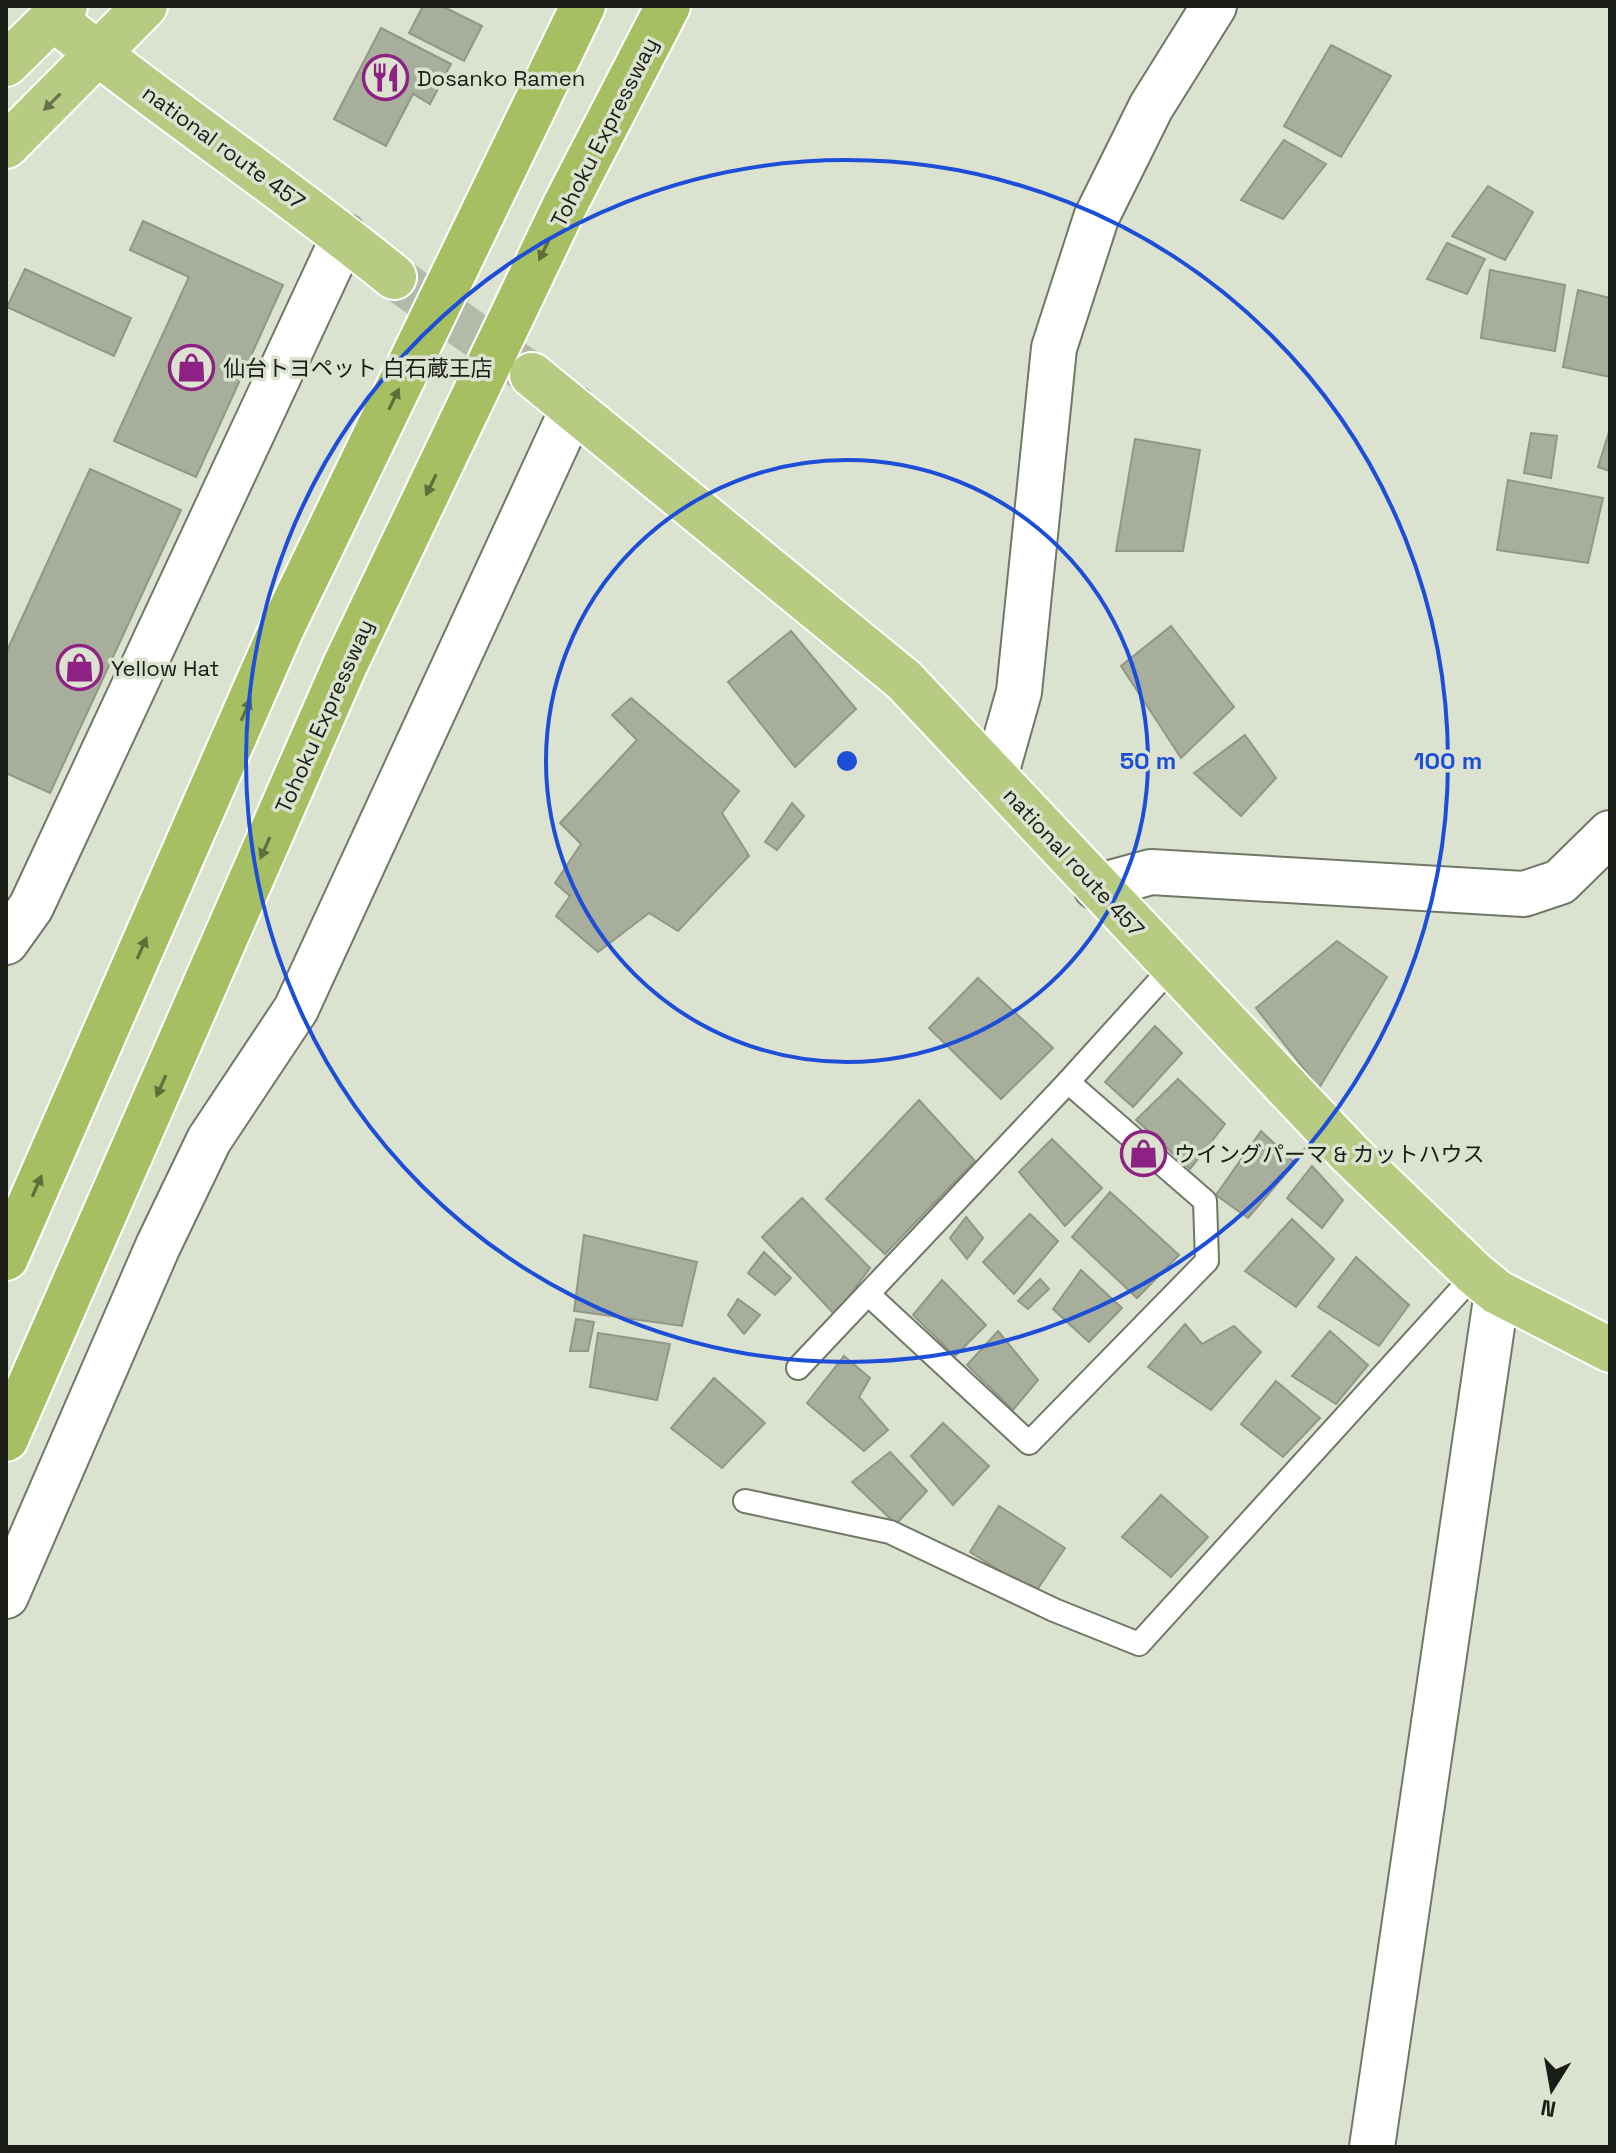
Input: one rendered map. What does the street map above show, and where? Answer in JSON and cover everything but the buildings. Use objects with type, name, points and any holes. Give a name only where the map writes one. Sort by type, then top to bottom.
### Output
[{"type":"highway","points":[[6,146],[145,6]]},
{"type":"highway","points":[[6,1258],[282,628],[583,6]]},
{"type":"highway","name":"Tohoku Expressway","points":[[6,1439],[345,665],[565,205],[668,6]]},
{"type":"highway","points":[[6,64],[59,12]]},
{"type":"highway","name":"national route 457","points":[[59,12],[99,55],[344,236],[394,277]]},
{"type":"highway","name":"national route 457","points":[[532,375],[904,680],[1350,1154],[1486,1283],[1610,1350]]},
{"type":"street","points":[[995,777],[1019,692],[1054,348],[1096,218],[1151,107],[1214,6]]},
{"type":"street","points":[[6,942],[31,907],[344,236]]},
{"type":"street","points":[[6,1596],[164,1232],[209,1140],[296,1009],[573,408]]},
{"type":"street","points":[[1096,887],[1151,872],[1524,894],[1560,882],[1610,833]]},
{"type":"street","points":[[1372,2147],[1486,1283]]},
{"type":"lane","points":[[798,1368],[1172,967]]},
{"type":"lane","points":[[868,1294],[1029,1443],[1207,1261],[1205,1201],[1068,1082]]},
{"type":"lane","points":[[745,1501],[890,1532],[1054,1610],[1139,1644],[1486,1283]]},
{"type":"tunnel","points":[[394,277],[526,371]]},
{"type":"place","name":"Dosanko Ramen","points":[[386,78]]},
{"type":"place","name":"仙台トヨペット 白石蔵王店","points":[[192,368]]},
{"type":"place","name":"Yellow Hat","points":[[80,668]]},
{"type":"place","name":"ウイングパーマ & カットハウス","points":[[1143,1154]]}]
